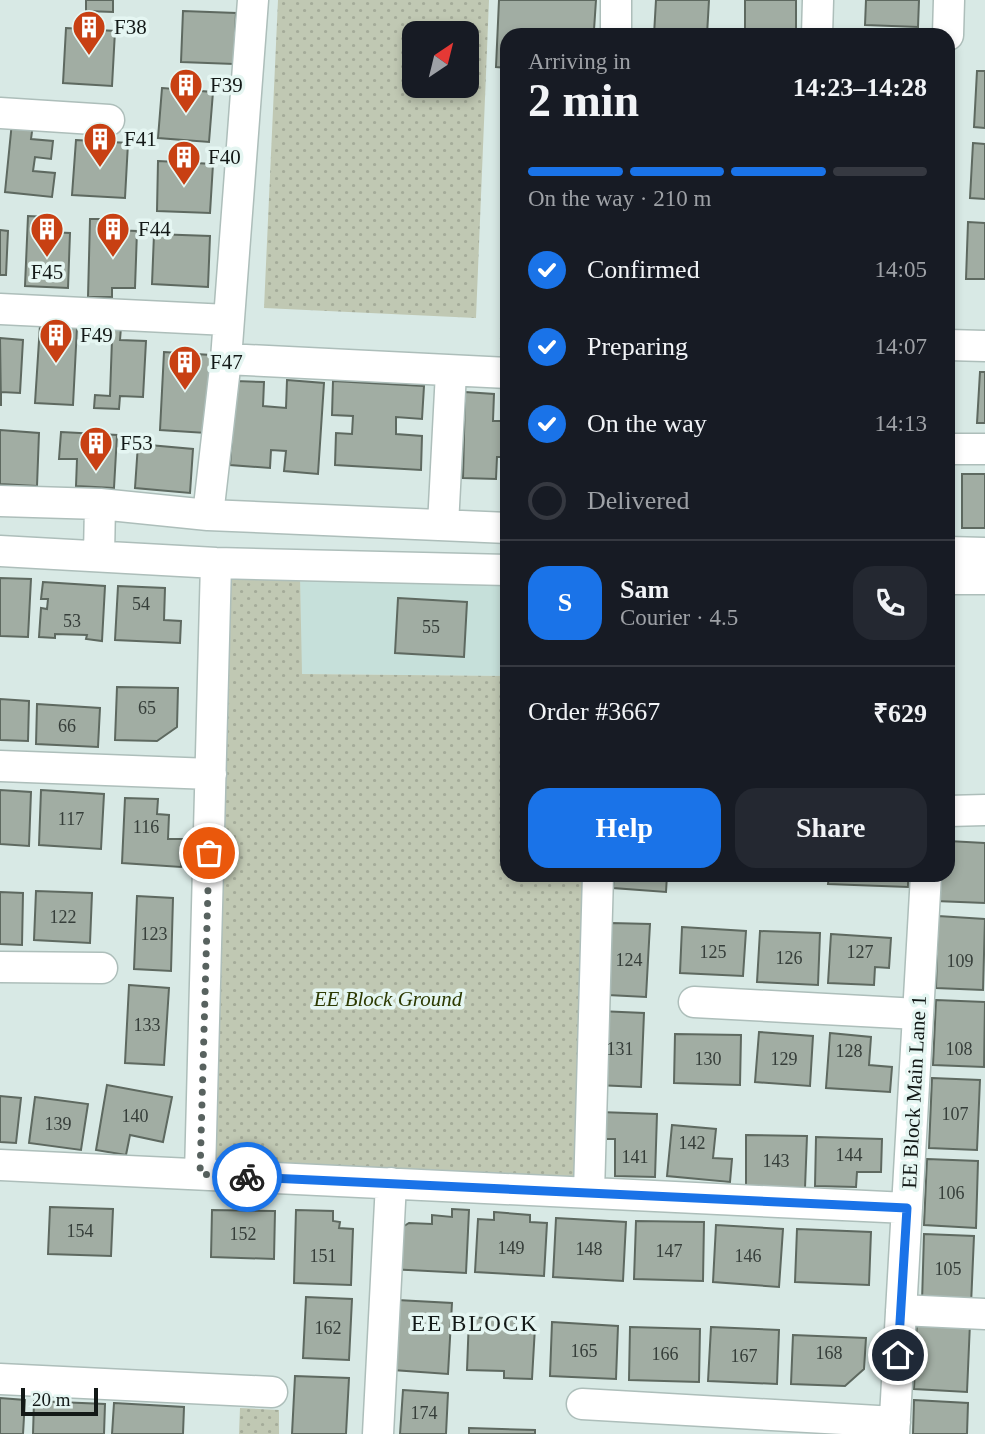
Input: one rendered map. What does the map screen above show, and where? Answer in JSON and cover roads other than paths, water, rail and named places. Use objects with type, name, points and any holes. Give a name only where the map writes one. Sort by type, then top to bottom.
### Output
[{"type":"street","points":[[208,515],[226,359],[253,0]]},
{"type":"street","points":[[616,0],[616,28]]},
{"type":"street","points":[[817,28],[818,0]]},
{"type":"street","points":[[948,28],[949,0]]},
{"type":"street","points":[[0,113],[108,120]]},
{"type":"street","points":[[0,309],[228,320]]},
{"type":"street","points":[[955,345],[985,346]]},
{"type":"street","points":[[226,359],[500,373]]},
{"type":"street","points":[[443,524],[451,372]]},
{"type":"street","points":[[955,449],[985,449]]},
{"type":"street","points":[[0,501],[100,504],[208,515],[500,528]]},
{"type":"street","points":[[99,556],[100,504]]},
{"type":"street","points":[[0,551],[216,563],[500,570]]},
{"type":"street","points":[[955,552],[985,553]]},
{"type":"street","points":[[200,1174],[216,563]]},
{"type":"street","points":[[955,579],[985,579]]},
{"type":"street","points":[[0,765],[211,774]]},
{"type":"street","points":[[955,811],[985,810]]},
{"type":"street","points":[[589,1193],[598,882]]},
{"type":"street","name":"EE Block Main Lane 1","points":[[895,1428],[926,882]]},
{"type":"street","points":[[0,967],[102,968]]},
{"type":"street","points":[[694,1002],[918,1014]]},
{"type":"street","points":[[0,1165],[907,1208]]},
{"type":"street","points":[[378,1434],[391,1183]]},
{"type":"street","points":[[901,1310],[985,1314]]},
{"type":"street","points":[[0,1379],[272,1392]]},
{"type":"street","points":[[582,1404],[895,1428]]},
{"type":"place","name":"F38","points":[[89,57]]},
{"type":"place","name":"F39","points":[[186,115]]},
{"type":"place","name":"F41","points":[[100,169]]},
{"type":"place","name":"F40","points":[[184,187]]},
{"type":"place","name":"F45","points":[[47,259]]},
{"type":"place","name":"F44","points":[[113,259]]},
{"type":"place","name":"F49","points":[[56,365]]},
{"type":"place","name":"F47","points":[[185,392]]},
{"type":"place","name":"F53","points":[[96,473]]},
{"type":"district","name":"EE BLOCK","points":[[475,1323]]},
{"type":"park label","name":"EE Block Ground","points":[[388,999]]}]
